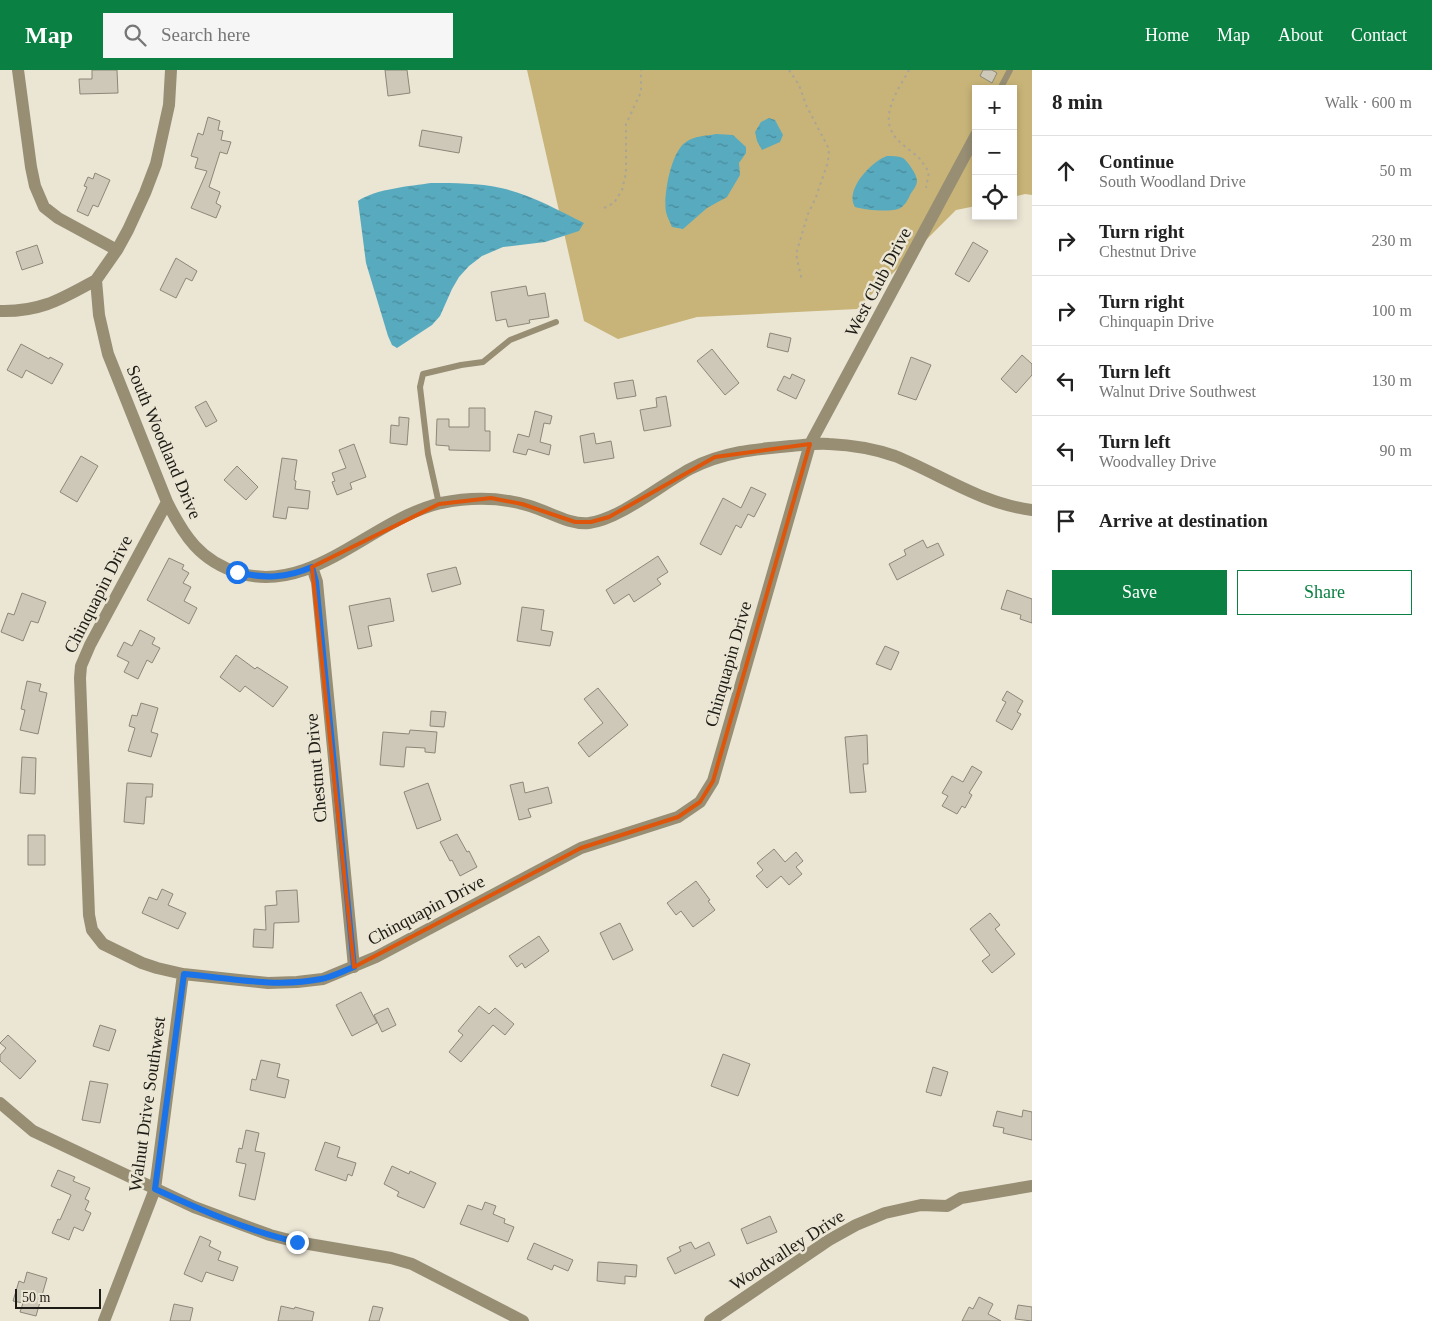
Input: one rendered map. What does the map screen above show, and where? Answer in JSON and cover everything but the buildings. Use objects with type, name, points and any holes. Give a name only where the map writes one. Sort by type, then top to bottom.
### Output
[{"type":"street","points":[[18,70],[30,167],[40,200],[49,212],[58,218],[117,250]]},
{"type":"street","points":[[0,311],[37,308],[57,301],[96,280],[117,250],[146,193],[156,164],[170,105],[171,70]]},
{"type":"street","name":"West Club Drive","points":[[810,444],[972,142]]},
{"type":"street","name":"South Woodland Drive","points":[[96,280],[99,315],[108,354],[178,525],[188,540],[206,557],[226,568],[248,575],[275,577],[298,573],[410,515],[439,504],[466,499],[491,498],[522,504],[575,522],[591,522],[610,517],[688,470],[715,457],[743,451],[810,444],[854,447],[894,456],[993,502],[1032,510]]},
{"type":"street","name":"Chinquapin Drive","points":[[167,502],[84,656],[80,678],[89,906],[92,930],[103,944],[122,955],[142,963],[184,974],[254,982],[297,982],[323,979],[354,967],[581,848],[678,817],[700,802],[712,782],[810,444]]},
{"type":"street","name":"Chestnut Drive","points":[[312,567],[316,582],[354,967]]},
{"type":"street","name":"Walnut Drive Southwest","points":[[104,1321],[155,1189],[184,974]]},
{"type":"street","points":[[0,1103],[33,1131],[194,1207],[270,1235],[412,1264],[523,1321]]},
{"type":"street","name":"Woodvalley Drive","points":[[710,1321],[829,1240],[856,1225],[885,1213],[921,1204],[947,1206],[961,1198],[1032,1186]]},
{"type":"lane","points":[[1002,85],[1010,70]]},
{"type":"lane","points":[[439,504],[426,444],[420,387],[423,374],[483,362],[510,340],[556,322]]},
{"type":"path","points":[[604,208],[614,203],[622,190],[626,173],[626,124],[641,92],[641,70]]},
{"type":"path","points":[[789,70],[799,85],[806,105],[829,149],[828,162],[808,214],[796,254],[802,281]]},
{"type":"path","points":[[909,70],[894,97],[888,118],[891,131],[896,138],[919,158],[929,172],[926,188]]},
{"type":"highlighted area","points":[[810,444],[713,781],[700,802],[678,817],[581,848],[354,967],[312,567],[439,504],[491,498],[522,504],[575,522],[591,522],[609,517],[715,457]]},
{"type":"shaded area","points":[[527,70],[1032,70],[1032,195],[1017,196],[1017,85],[972,85],[972,207],[956,210],[857,309],[697,317],[618,339],[584,321]]},
{"type":"water","points":[[769,118],[775,120],[783,135],[780,142],[762,150],[755,132],[761,122]]},
{"type":"water","points":[[716,134],[733,135],[746,147],[746,153],[739,163],[740,175],[727,197],[707,208],[683,229],[672,227],[665,205],[669,174],[676,154],[689,140]]},
{"type":"water","points":[[887,156],[903,158],[916,175],[916,185],[907,201],[900,208],[894,210],[855,207],[853,193],[861,177],[874,164]]},
{"type":"water","points":[[431,183],[475,184],[512,191],[544,203],[584,223],[579,231],[545,242],[503,247],[482,256],[459,277],[440,316],[432,325],[397,348],[392,345],[388,336],[366,263],[358,201],[383,191]]},
{"type":"route","points":[[237,572],[261,577],[275,577],[298,573],[312,567],[316,582],[354,967],[323,979],[297,982],[268,983],[184,974],[155,1189],[194,1207],[270,1235],[297,1242]]}]
